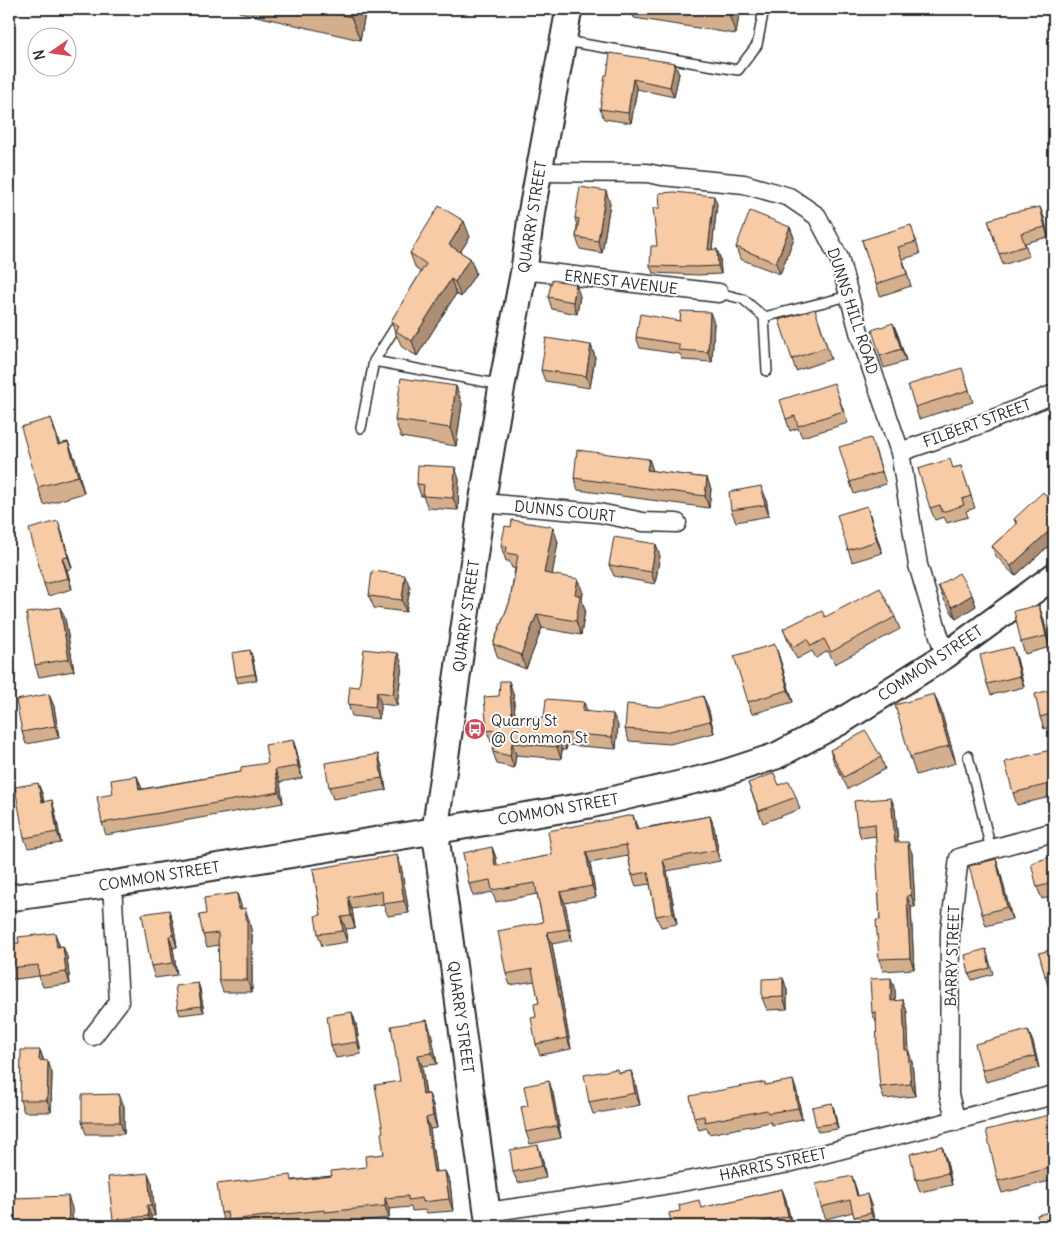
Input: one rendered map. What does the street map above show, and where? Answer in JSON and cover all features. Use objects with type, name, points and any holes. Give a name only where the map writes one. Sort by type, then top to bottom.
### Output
[{"type":"main road","name":"QUARRY STREET","points":[[488,1219],[435,830],[482,503],[569,9]]},
{"type":"main road","name":"COMMON STREET","points":[[9,898],[112,884],[590,806],[718,775],[776,756],[840,722],[946,656],[1054,576]]},
{"type":"street","name":"DUNNS HILL ROAD","points":[[539,172],[647,172],[662,176],[744,184],[789,197],[817,216],[839,258],[859,332],[900,452],[918,565],[946,656]]},
{"type":"street","name":"ERNEST AVENUE","points":[[524,270],[719,293]]},
{"type":"street","name":"FILBERT STREET","points":[[900,452],[981,424],[1054,394]]},
{"type":"street","name":"DUNNS COURT","points":[[482,503],[599,513],[643,522],[677,523]]},
{"type":"street","name":"BARRY STREET","points":[[956,1121],[950,1095],[950,931],[959,858],[1054,832]]},
{"type":"street","points":[[93,1036],[119,1002],[112,884]]},
{"type":"street","name":"HARRIS STREET","points":[[488,1219],[619,1193],[784,1164],[1054,1095]]},
{"type":"lane","points":[[563,40],[738,70],[757,45],[764,9]]},
{"type":"lane","points":[[719,293],[743,299],[764,317],[766,371]]},
{"type":"lane","points":[[764,317],[849,296]]},
{"type":"lane","points":[[361,428],[374,361],[403,315]]},
{"type":"lane","points":[[374,361],[502,385]]},
{"type":"lane","points":[[968,756],[991,849]]},
{"type":"building","points":[[315,9],[353,9],[351,17]]},
{"type":"building","points":[[610,53],[675,63],[670,87],[633,79],[628,113],[600,109]]},
{"type":"building","points":[[580,187],[606,191],[598,241],[576,237],[579,219],[575,218]]},
{"type":"building","points":[[674,192],[714,196],[708,250],[717,249],[718,266],[650,266],[651,246],[657,246],[653,208],[660,208],[659,193]]},
{"type":"building","points":[[439,206],[464,221],[449,245],[470,258],[455,282],[451,279],[412,341],[396,331],[399,327],[391,321],[426,264],[410,253]]},
{"type":"building","points":[[1040,207],[1045,227],[1021,233],[1025,246],[999,254],[988,220]]},
{"type":"building","points":[[750,211],[790,227],[776,263],[736,247]]},
{"type":"building","points":[[911,225],[916,242],[898,247],[907,274],[876,284],[862,240]]},
{"type":"building","points":[[552,280],[576,284],[573,302],[548,297]]},
{"type":"building","points":[[815,309],[827,347],[792,359],[779,320]]},
{"type":"building","points":[[681,311],[710,312],[708,352],[679,350],[679,344],[636,337],[640,314],[680,321]]},
{"type":"building","points":[[893,323],[901,349],[880,356],[872,330]]},
{"type":"building","points":[[546,338],[591,345],[586,376],[541,370]]},
{"type":"building","points":[[962,368],[969,390],[915,407],[908,385]]},
{"type":"building","points":[[401,378],[456,386],[450,428],[395,420]]},
{"type":"building","points":[[834,383],[843,411],[798,426],[795,416],[786,419],[780,400]]},
{"type":"building","points":[[51,418],[58,445],[68,442],[78,476],[38,487],[21,427]]},
{"type":"building","points":[[871,438],[882,472],[850,482],[839,447]]},
{"type":"building","points":[[577,450],[649,459],[647,470],[707,478],[705,496],[574,478]]},
{"type":"building","points":[[950,459],[953,468],[961,466],[971,496],[962,499],[964,505],[942,512],[940,505],[930,508],[918,469]]},
{"type":"building","points":[[418,465],[455,467],[453,498],[423,496],[424,485],[417,484]]},
{"type":"building","points":[[761,486],[765,505],[731,510],[729,492]]},
{"type":"building","points":[[1043,492],[1054,504],[1054,531],[1051,534],[1048,532],[1011,566],[992,546],[1018,523],[1014,519]]},
{"type":"building","points":[[867,506],[877,541],[848,550],[837,515]]},
{"type":"building","points":[[512,520],[553,527],[544,573],[578,579],[575,594],[580,596],[576,621],[537,614],[521,655],[493,644],[510,601],[518,555],[506,553],[507,547],[501,546],[505,526],[511,527]]},
{"type":"building","points":[[58,521],[68,557],[62,558],[68,578],[44,584],[29,529]]},
{"type":"building","points":[[614,537],[656,544],[651,572],[609,565]]},
{"type":"building","points":[[372,571],[405,575],[402,600],[369,596]]},
{"type":"building","points":[[959,573],[972,595],[952,607],[938,586]]},
{"type":"building","points":[[880,588],[895,617],[831,652],[824,639],[811,646],[807,639],[793,647],[783,629],[822,611],[825,617]]},
{"type":"building","points":[[1039,605],[1046,636],[1021,642],[1014,611]]},
{"type":"building","points":[[60,607],[69,659],[35,665],[26,613]]},
{"type":"building","points":[[775,644],[788,690],[748,702],[734,656]]},
{"type":"building","points":[[1013,647],[1020,676],[987,684],[980,655]]},
{"type":"building","points":[[364,649],[398,653],[393,694],[377,692],[375,707],[348,704],[350,686],[359,687]]},
{"type":"building","points":[[250,650],[255,674],[236,677],[232,653]]},
{"type":"building","points":[[500,681],[509,681],[512,715],[544,718],[546,699],[584,702],[582,711],[613,714],[612,737],[562,733],[562,738],[558,738],[557,747],[512,743],[510,756],[493,752],[495,730],[487,731],[484,697],[499,696]]},
{"type":"building","points":[[1054,689],[1054,713],[1040,717],[1035,694]]},
{"type":"building","points":[[49,694],[55,726],[22,732],[16,700]]},
{"type":"building","points":[[934,694],[949,746],[910,757],[895,705]]},
{"type":"building","points":[[703,696],[710,721],[666,732],[625,729],[627,704],[659,707]]},
{"type":"building","points":[[866,731],[881,757],[844,777],[830,750]]},
{"type":"building","points":[[293,740],[298,766],[275,770],[279,792],[102,823],[97,797],[113,794],[111,780],[137,776],[139,790],[241,772],[241,767],[268,763],[265,745]]},
{"type":"building","points":[[1054,749],[1054,779],[1048,780],[1049,784],[1013,793],[1005,762]]},
{"type":"building","points":[[378,754],[382,778],[329,787],[325,763]]},
{"type":"building","points":[[774,773],[779,785],[789,781],[796,797],[759,811],[748,783]]},
{"type":"building","points":[[38,783],[42,802],[52,800],[57,832],[24,838],[15,787]]},
{"type":"building","points":[[891,798],[895,842],[908,842],[911,895],[907,896],[910,958],[879,959],[876,920],[880,920],[875,824],[857,826],[854,801]]},
{"type":"building","points":[[633,815],[636,830],[710,816],[716,850],[663,860],[673,913],[656,916],[648,872],[632,875],[626,845],[586,852],[592,886],[560,892],[568,929],[547,932],[567,1038],[536,1044],[531,1018],[536,1017],[534,1004],[539,1003],[532,969],[506,974],[498,931],[543,922],[535,883],[492,890],[490,880],[469,884],[463,853],[492,847],[495,866],[552,855],[548,831]]},
{"type":"building","points":[[397,855],[404,901],[383,904],[382,891],[348,897],[351,916],[341,917],[343,931],[318,934],[315,916],[321,915],[313,869]]},
{"type":"building","points":[[1054,856],[1054,883],[1037,887],[1031,863]]},
{"type":"building","points":[[996,859],[1007,907],[982,914],[969,866]]},
{"type":"building","points":[[237,893],[239,909],[245,908],[247,923],[247,980],[219,980],[218,933],[203,935],[199,915],[206,914],[204,898]]},
{"type":"building","points":[[169,910],[173,935],[169,936],[173,963],[151,966],[142,914]]},
{"type":"building","points":[[55,933],[57,947],[63,946],[66,972],[39,976],[38,965],[9,968],[9,943],[19,943],[18,937]]},
{"type":"building","points":[[986,949],[990,968],[969,974],[965,955]]},
{"type":"building","points":[[1054,949],[1054,973],[1045,976],[1039,953]]},
{"type":"building","points":[[783,978],[783,997],[762,998],[762,979]]},
{"type":"building","points":[[891,978],[891,1001],[903,1000],[905,1050],[908,1050],[911,1084],[880,1087],[876,1012],[872,1013],[870,979]]},
{"type":"building","points":[[198,983],[201,1006],[178,1009],[175,986]]},
{"type":"building","points":[[352,1012],[357,1042],[331,1046],[327,1016]]},
{"type":"building","points":[[427,1020],[432,1053],[418,1055],[423,1095],[429,1094],[433,1116],[426,1118],[434,1172],[445,1171],[449,1199],[423,1202],[422,1198],[408,1200],[408,1196],[385,1198],[385,1206],[228,1220],[227,1212],[221,1213],[217,1184],[291,1175],[292,1181],[332,1176],[331,1171],[366,1167],[365,1156],[384,1154],[381,1133],[383,1132],[375,1085],[400,1081],[391,1026]]},
{"type":"building","points":[[1028,1030],[1035,1056],[982,1070],[975,1044]]},
{"type":"building","points":[[21,1050],[40,1050],[39,1060],[48,1061],[47,1100],[20,1100]]},
{"type":"building","points":[[617,1069],[618,1073],[631,1071],[635,1093],[589,1102],[584,1075]]},
{"type":"building","points":[[793,1080],[798,1108],[768,1113],[767,1110],[705,1122],[704,1116],[694,1118],[690,1096],[765,1082],[765,1085]]},
{"type":"building","points":[[549,1081],[557,1126],[526,1132],[521,1107],[528,1106],[524,1086]]},
{"type":"building","points":[[119,1094],[120,1122],[82,1122],[82,1095]]},
{"type":"building","points":[[832,1103],[836,1123],[816,1126],[812,1107]]},
{"type":"building","points":[[1054,1114],[1054,1167],[998,1181],[986,1130]]},
{"type":"building","points":[[538,1145],[542,1166],[513,1172],[510,1150]]},
{"type":"building","points":[[942,1146],[948,1173],[916,1180],[910,1154]]},
{"type":"building","points":[[148,1173],[151,1205],[147,1205],[148,1216],[113,1220],[108,1177]]},
{"type":"building","points":[[852,1176],[857,1196],[867,1194],[871,1213],[854,1217],[850,1200],[821,1207],[816,1184]]},
{"type":"building","points":[[782,1189],[788,1216],[745,1226],[672,1226],[669,1213],[680,1211],[679,1205],[699,1200],[701,1208]]},
{"type":"building","points":[[68,1196],[69,1226],[9,1226],[9,1207],[14,1207],[13,1198]]},
{"type":"building","points":[[1054,1211],[1054,1226],[1040,1226],[1037,1215]]},
{"type":"place","name":"Quarry St @ Common St","points":[[475,729]]}]
